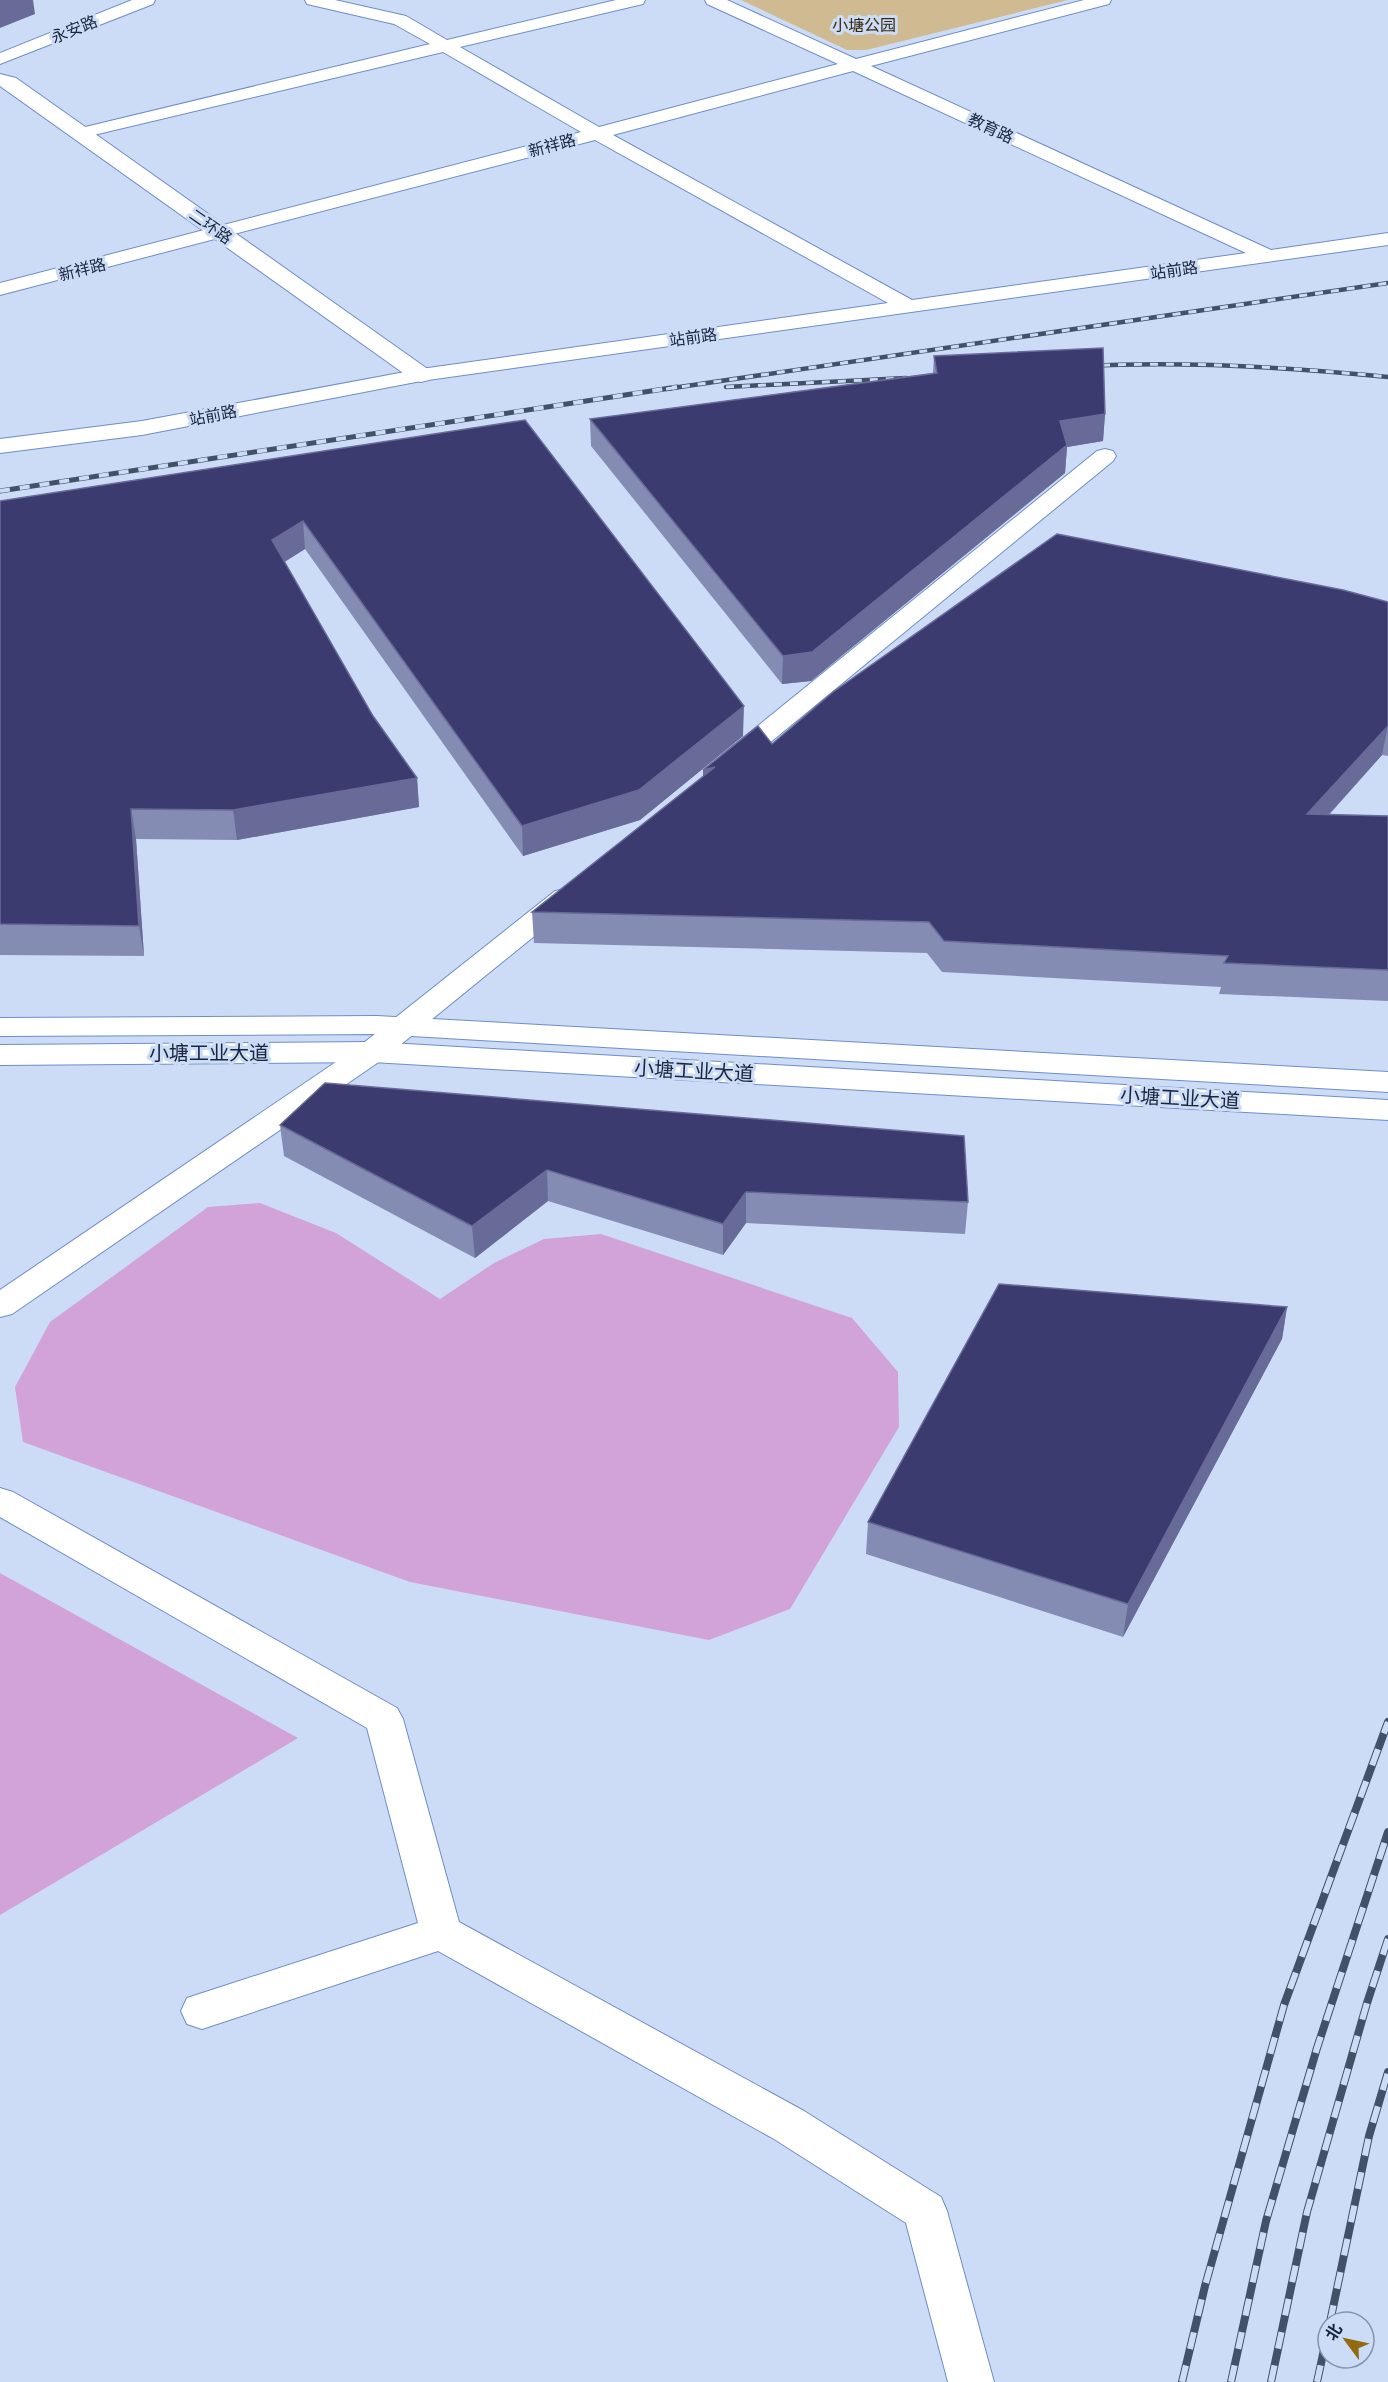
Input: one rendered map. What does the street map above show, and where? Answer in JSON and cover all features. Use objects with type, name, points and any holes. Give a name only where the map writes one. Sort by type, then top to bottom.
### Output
[{"type":"main road","name":"二环路","points":[[0,80],[9,82],[421,375]]},
{"type":"main road","name":"小塘工业大道","points":[[0,1027],[406,1027],[1388,1082]]},
{"type":"main road","name":"小塘工业大道","points":[[0,1055],[372,1052],[1388,1110]]},
{"type":"street","name":"永安路","points":[[0,59],[147,0]]},
{"type":"street","points":[[313,0],[400,20],[596,133],[910,307]]},
{"type":"street","points":[[81,133],[637,0]]},
{"type":"street","name":"教育路","points":[[712,0],[1269,256]]},
{"type":"street","name":"新祥路","points":[[0,289],[222,233],[853,64],[1103,0]]},
{"type":"street","name":"站前路","points":[[0,446],[142,428],[421,375],[1388,239]]},
{"type":"street","points":[[710,779],[1105,456]]},
{"type":"street","points":[[0,1306],[372,1052],[406,1027],[581,884]]},
{"type":"street","points":[[0,1501],[384,1719],[441,1933],[789,2124],[926,2211],[971,2382]]},
{"type":"street","points":[[202,2011],[441,1933]]},
{"type":"green space","name":"小塘公园","points":[[741,0],[1068,0],[866,50],[847,50]]},
{"type":"shaded area","points":[[260,1203],[336,1233],[440,1299],[494,1263],[544,1239],[601,1234],[852,1318],[898,1372],[899,1427],[790,1609],[709,1640],[410,1582],[23,1442],[15,1387],[50,1322],[208,1207]]},
{"type":"shaded area","points":[[0,1573],[298,1738],[0,1915]]},
{"type":"building","points":[[1103,348],[1105,414],[1060,421],[1067,445],[812,652],[783,656],[590,419],[937,373],[934,356]]},
{"type":"building","points":[[525,420],[744,706],[639,790],[522,826],[303,521],[272,540],[373,716],[417,778],[233,810],[131,809],[139,926],[0,924],[0,501]]},
{"type":"building","points":[[1057,534],[1343,590],[1388,602],[1388,726],[1307,814],[1388,816],[1388,970],[1224,963],[1228,956],[944,941],[929,922],[532,912],[715,767],[703,770],[758,726],[772,744],[833,692]]},
{"type":"building","points":[[325,1083],[964,1136],[968,1202],[746,1192],[723,1224],[547,1170],[472,1226],[280,1125]]},
{"type":"building","points":[[999,1284],[1287,1307],[1128,1604],[868,1522]]},
{"type":"railway","points":[[666,389],[1388,283]]},
{"type":"railway","points":[[1086,366],[1162,364],[1237,366],[1388,377]]},
{"type":"railway","points":[[726,387],[906,378]]},
{"type":"railway","points":[[0,491],[677,387]]},
{"type":"railway","points":[[1182,2382],[1205,2286],[1284,2005],[1388,1722]]},
{"type":"railway","points":[[1231,2382],[1266,2221],[1317,2048],[1388,1832]]},
{"type":"railway","points":[[1271,2382],[1307,2212],[1367,2003],[1388,1939]]},
{"type":"railway","points":[[1333,2310],[1369,2136],[1388,2072]]},
{"type":"railway","points":[[1317,2382],[1320,2370]]}]
